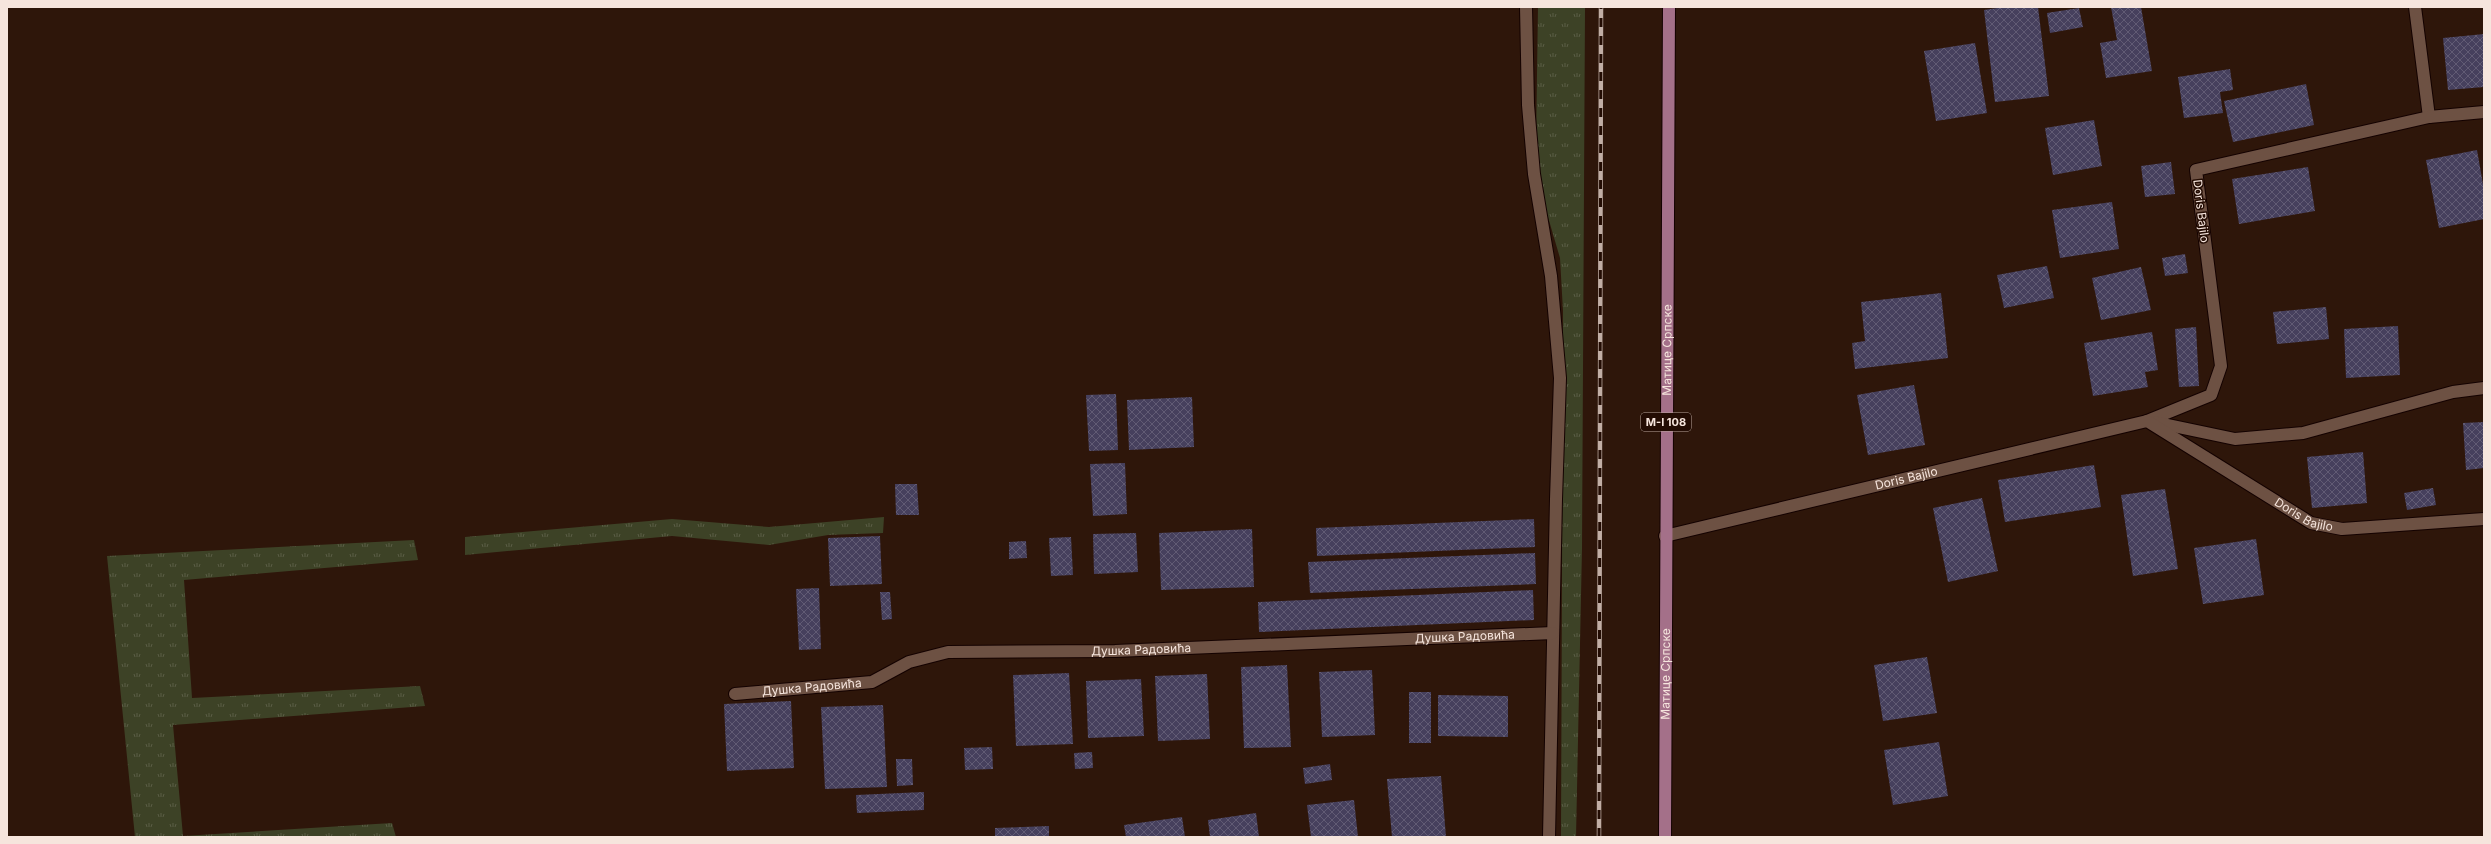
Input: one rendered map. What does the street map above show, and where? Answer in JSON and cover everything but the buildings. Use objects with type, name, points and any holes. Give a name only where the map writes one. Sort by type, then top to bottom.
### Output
[{"type":"main road","name":"Матице Српске","points":[[1665,837],[1665,536],[1669,7]]},
{"type":"street","points":[[1526,7],[1528,105],[1534,174],[1552,276],[1560,378],[1549,837]]},
{"type":"street","points":[[2415,7],[2429,117]]},
{"type":"street","name":"Doris Bajilo","points":[[1665,536],[2147,421],[2211,395],[2221,366],[2196,170],[2429,117],[2484,112]]},
{"type":"street","name":"Doris Bajilo","points":[[2147,421],[2235,439],[2303,433],[2453,392],[2484,388]]},
{"type":"street","name":"Doris Bajilo","points":[[2147,421],[2311,523],[2342,529],[2484,518]]},
{"type":"street","name":"Душка Радовића","points":[[735,694],[872,682],[909,662],[948,652],[1115,651],[1553,633]]},
{"type":"green space","points":[[1538,7],[1585,7],[1582,548],[1576,837],[1561,837],[1563,311],[1560,258],[1543,200],[1536,142]]},
{"type":"green space","points":[[884,517],[883,533],[828,535],[769,545],[672,536],[465,555],[465,537],[672,519],[769,527]]},
{"type":"green space","points":[[414,540],[418,560],[184,580],[192,698],[420,686],[425,706],[173,725],[183,836],[392,823],[396,837],[135,837],[107,556]]},
{"type":"railway","points":[[1599,837],[1601,7]]}]
